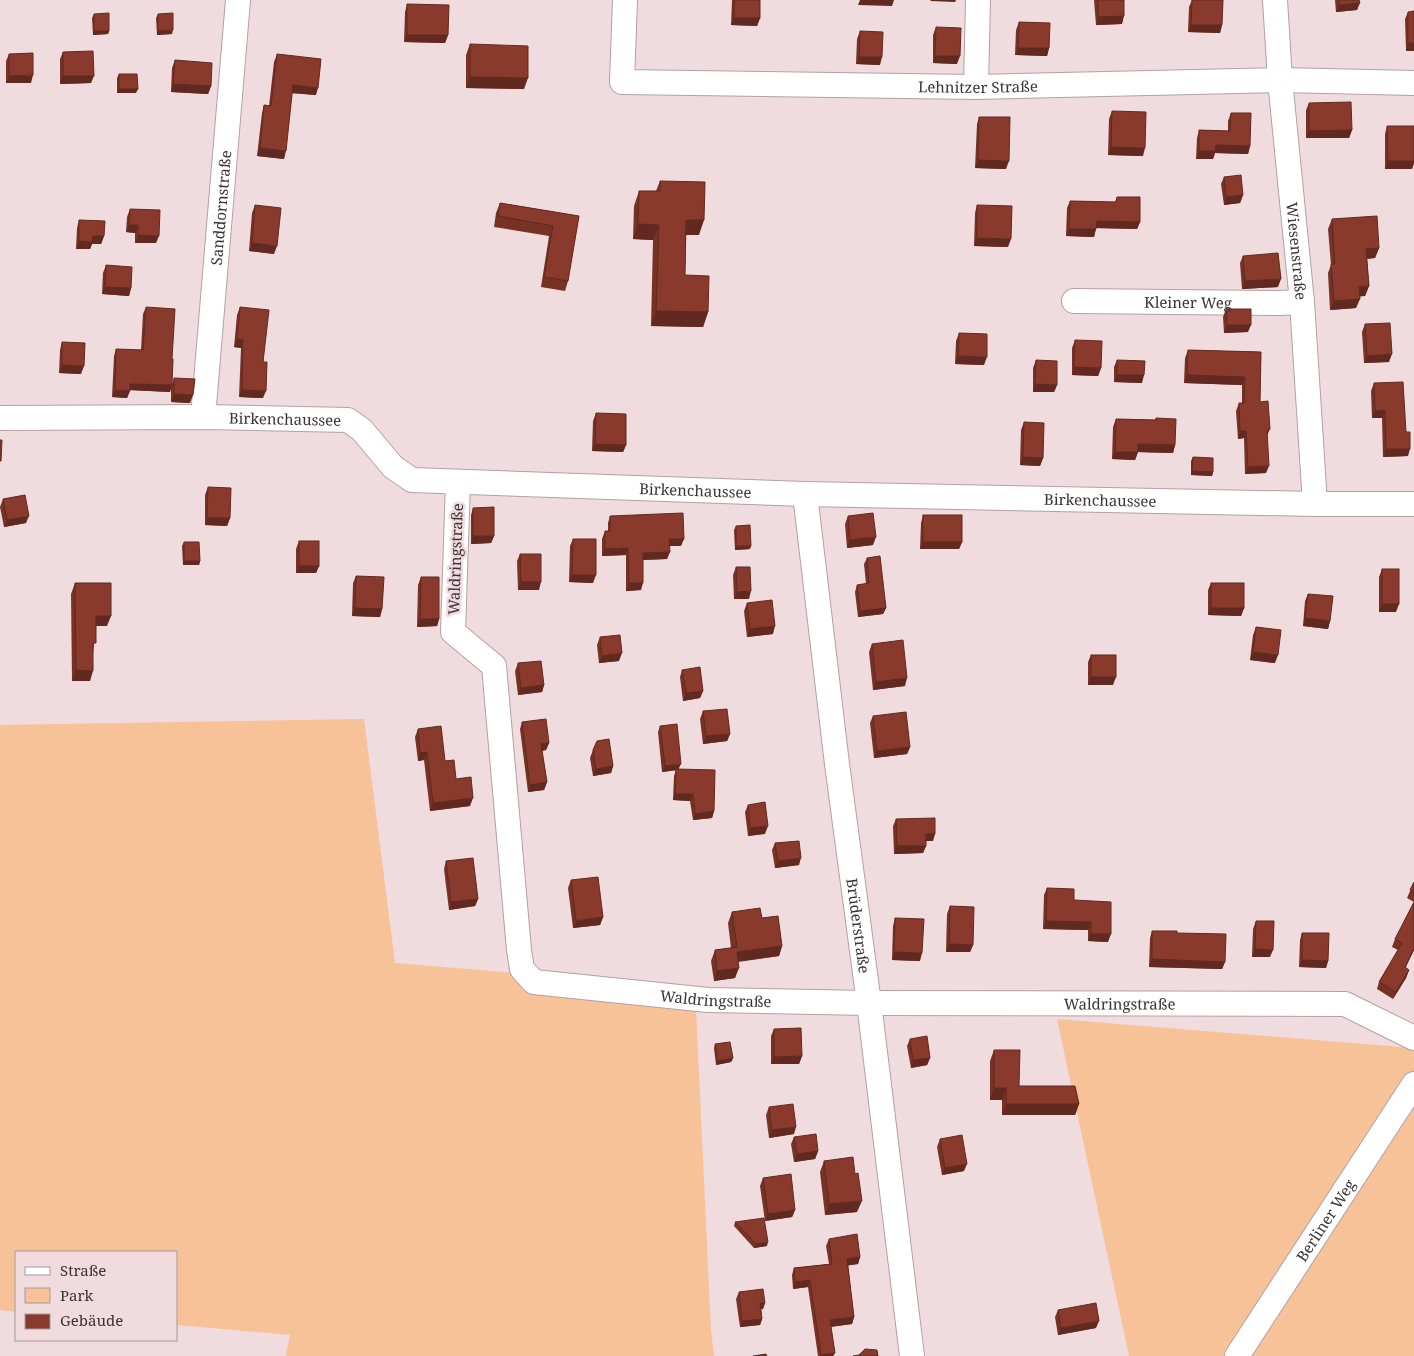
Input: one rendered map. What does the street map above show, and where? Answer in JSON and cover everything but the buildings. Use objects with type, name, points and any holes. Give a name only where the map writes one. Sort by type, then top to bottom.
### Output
[{"type":"street","name":"Sanddornstraße","points":[[203,416],[238,0]]},
{"type":"street","name":"Lehnitzer Straße","points":[[625,0],[622,82],[976,87],[1280,80],[1414,83]]},
{"type":"street","points":[[976,87],[978,0]]},
{"type":"street","name":"Wiesenstraße","points":[[1275,0],[1280,80],[1302,302],[1316,504]]},
{"type":"street","name":"Kleiner Weg","points":[[1074,301],[1302,302]]},
{"type":"street","name":"Birkenchaussee","points":[[0,418],[203,416],[348,420],[362,430],[393,467],[412,480],[805,494],[1316,504],[1414,504]]},
{"type":"street","name":"Waldringstraße","points":[[458,482],[453,632],[494,666],[519,950],[522,969],[534,982],[708,1000],[870,1003],[1345,1004],[1414,1038]]},
{"type":"street","name":"Brüderstraße","points":[[805,494],[837,764],[870,1003],[912,1356]]},
{"type":"street","name":"Berliner Weg","points":[[1237,1356],[1414,1084]]},
{"type":"green space","points":[[364,719],[395,963],[695,988],[711,1330],[714,1356],[286,1356],[290,1335],[178,1325],[178,1251],[15,1251],[15,1312],[0,1310],[0,725]]},
{"type":"green space","points":[[1057,1019],[1414,1048],[1414,1356],[1129,1356]]}]
